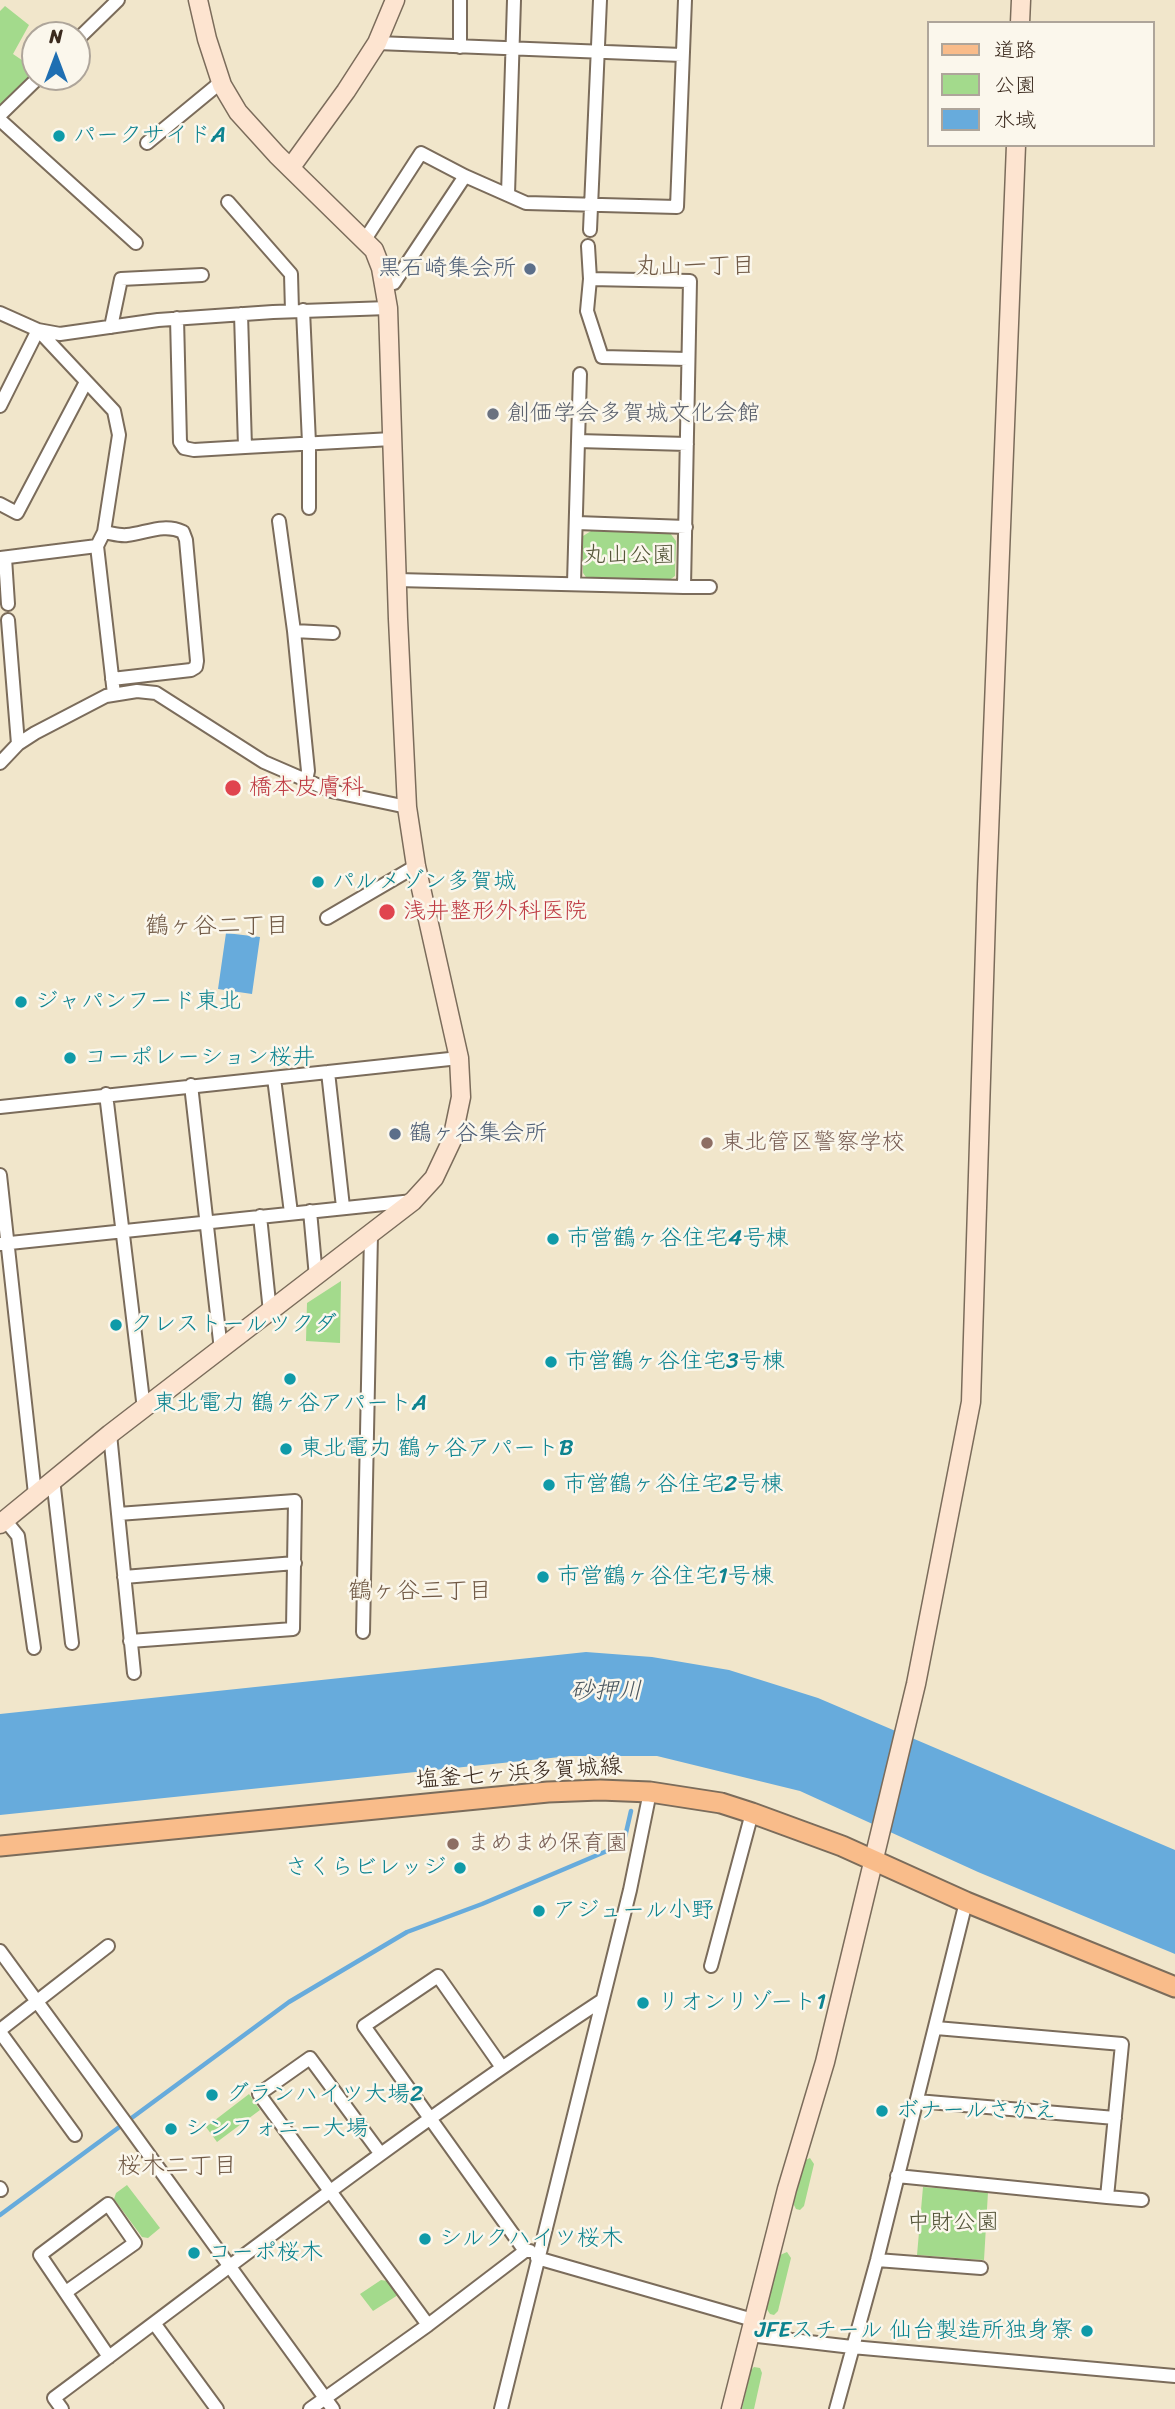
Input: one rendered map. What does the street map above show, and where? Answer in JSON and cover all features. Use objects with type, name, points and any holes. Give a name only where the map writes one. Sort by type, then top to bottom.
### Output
[{"type":"main road","name":"塩釜七ヶ浜多賀城線","points":[[0,1846],[540,1793],[600,1790],[650,1792],[709,1801],[875,1851],[966,1902],[1175,1987]]},
{"type":"street","points":[[91,26],[118,0]]},
{"type":"street","points":[[34,1648],[18,1536],[3,1522],[110,1434],[414,1200],[434,1178],[452,1140],[461,1097],[459,1058],[416,866],[407,807],[385,285],[374,250],[238,112],[221,82],[198,0]]},
{"type":"street","points":[[291,167],[377,43],[395,0]]},
{"type":"street","points":[[460,0],[460,47]]},
{"type":"street","points":[[508,194],[513,0]]},
{"type":"street","points":[[590,230],[600,0]]},
{"type":"street","points":[[365,241],[421,153],[526,203],[677,207],[685,0]]},
{"type":"street","points":[[1020,21],[1021,0]]},
{"type":"street","points":[[377,43],[682,55]]},
{"type":"street","points":[[147,143],[221,82]]},
{"type":"street","points":[[0,115],[25,91]]},
{"type":"street","points":[[0,120],[136,243]]},
{"type":"street","points":[[731,2409],[786,2189],[825,2062],[907,1720],[971,1402],[986,897],[1016,147]]},
{"type":"street","points":[[385,285],[394,283],[465,176]]},
{"type":"street","points":[[228,202],[290,274],[298,311],[309,443],[309,508]]},
{"type":"street","points":[[588,246],[590,279],[587,311],[602,357],[688,359]]},
{"type":"street","points":[[111,327],[121,279],[202,275]]},
{"type":"street","points":[[590,279],[690,281],[684,587]]},
{"type":"street","points":[[0,313],[38,330],[61,334],[177,318],[388,308]]},
{"type":"street","points":[[241,314],[245,447]]},
{"type":"street","points":[[177,318],[180,442],[184,448],[194,450],[393,439]]},
{"type":"street","points":[[38,330],[114,411],[119,435],[104,532],[97,546],[114,694]]},
{"type":"street","points":[[0,407],[38,330]]},
{"type":"street","points":[[574,583],[580,374]]},
{"type":"street","points":[[0,504],[17,513],[86,382]]},
{"type":"street","points":[[578,441],[687,444]]},
{"type":"street","points":[[279,521],[294,631],[308,771],[306,780]]},
{"type":"street","points":[[577,523],[685,527]]},
{"type":"street","points":[[104,532],[127,536],[136,532],[174,528],[183,532],[186,540],[197,662],[196,667],[191,670],[112,679]]},
{"type":"street","points":[[8,604],[2,558],[97,546]]},
{"type":"street","points":[[397,580],[710,587]]},
{"type":"street","points":[[8,620],[18,744]]},
{"type":"street","points":[[294,631],[333,633]]},
{"type":"street","points":[[0,763],[18,744],[106,696],[137,691],[156,693],[264,762],[331,791],[407,807]]},
{"type":"street","points":[[327,918],[416,866]]},
{"type":"street","points":[[0,1107],[459,1058]]},
{"type":"street","points":[[328,1072],[343,1208]]},
{"type":"street","points":[[274,1078],[291,1213]]},
{"type":"street","points":[[191,1085],[221,1350]]},
{"type":"street","points":[[106,1094],[144,1409]]},
{"type":"street","points":[[0,1175],[4,1243],[35,1494]]},
{"type":"street","points":[[4,1243],[414,1200]]},
{"type":"street","points":[[310,1211],[316,1277]]},
{"type":"street","points":[[260,1216],[270,1312]]},
{"type":"street","points":[[363,1632],[371,1234]]},
{"type":"street","points":[[110,1434],[134,1673]]},
{"type":"street","points":[[53,1479],[72,1643]]},
{"type":"street","points":[[118,1514],[295,1501],[293,1629],[131,1641]]},
{"type":"street","points":[[124,1577],[295,1563]]},
{"type":"street","points":[[501,2409],[630,1890],[650,1792]]},
{"type":"street","points":[[711,1966],[752,1813]]},
{"type":"street","points":[[836,2409],[877,2260],[966,1902]]},
{"type":"street","points":[[75,2135],[0,2031],[108,1946]]},
{"type":"street","points":[[0,1951],[333,2409]]},
{"type":"street","points":[[502,2066],[438,1976],[363,2026],[525,2251],[751,2328],[852,2347],[1175,2376]]},
{"type":"street","points":[[62,2409],[54,2398],[428,2119],[601,2001]]},
{"type":"street","points":[[936,2028],[1122,2044],[1107,2197]]},
{"type":"street","points":[[380,2154],[310,2059],[259,2094],[428,2325]]},
{"type":"street","points":[[917,2101],[1115,2118]]},
{"type":"street","points":[[897,2176],[1142,2200]]},
{"type":"street","points":[[66,2292],[135,2243],[108,2203],[40,2255],[109,2357]]},
{"type":"street","points":[[310,2409],[428,2325],[525,2251]]},
{"type":"street","points":[[877,2260],[982,2268]]},
{"type":"street","points":[[154,2323],[217,2409]]},
{"type":"green space","points":[[5,6],[24,21],[21,21],[21,40],[13,54],[21,59],[22,91],[0,115],[0,11]]},
{"type":"green space","name":"丸山公園","points":[[591,531],[670,533],[676,541],[675,576],[668,581],[588,580],[583,573],[583,536]]},
{"type":"green space","points":[[341,1281],[340,1343],[306,1341],[307,1303]]},
{"type":"green space","points":[[249,2094],[260,2110],[217,2142],[206,2127]]},
{"type":"green space","points":[[810,2158],[814,2164],[804,2206],[800,2210],[796,2209],[793,2203],[803,2161]]},
{"type":"green space","points":[[127,2185],[160,2228],[148,2238],[142,2237],[114,2199],[116,2193]]},
{"type":"green space","name":"中財公園","points":[[923,2187],[988,2192],[984,2260],[917,2255]]},
{"type":"green space","points":[[787,2252],[791,2258],[778,2311],[774,2315],[766,2308],[780,2255]]},
{"type":"green space","points":[[381,2280],[387,2281],[398,2295],[373,2311],[360,2294]]},
{"type":"green space","points":[[754,2367],[760,2368],[762,2373],[754,2409],[742,2409],[751,2370]]},
{"type":"water","points":[[226,933],[260,937],[252,994],[218,989]]},
{"type":"water","name":"砂押川","points":[[586,1652],[652,1657],[729,1670],[818,1698],[1175,1850],[1175,1954],[978,1872],[800,1791],[657,1756],[570,1756],[0,1815],[0,1714]]},
{"type":"waterway","points":[[0,2215],[289,2002],[407,1932],[482,1904],[614,1848],[625,1837],[631,1811]]},
{"type":"place","name":"パークサイドA","points":[[59,136]]},
{"type":"place","name":"黒石崎集会所","points":[[530,269]]},
{"type":"place","name":"創価学会多賀城文化会館","points":[[493,414]]},
{"type":"place","name":"橋本皮膚科","points":[[233,788]]},
{"type":"place","name":"パルメゾン多賀城","points":[[318,882]]},
{"type":"place","name":"浅井整形外科医院","points":[[387,912]]},
{"type":"place","name":"ジャパンフード東北","points":[[21,1002]]},
{"type":"place","name":"コーポレーション桜井","points":[[70,1058]]},
{"type":"place","name":"鶴ヶ谷集会所","points":[[395,1134]]},
{"type":"place","name":"東北管区警察学校","points":[[707,1143]]},
{"type":"place","name":"市営鶴ヶ谷住宅4号棟","points":[[553,1239]]},
{"type":"place","name":"クレストールツクダ","points":[[116,1325]]},
{"type":"place","name":"市営鶴ヶ谷住宅3号棟","points":[[551,1362]]},
{"type":"place","name":"東北電力 鶴ヶ谷アパートA","points":[[290,1379]]},
{"type":"place","name":"東北電力 鶴ヶ谷アパートB","points":[[286,1449]]},
{"type":"place","name":"市営鶴ヶ谷住宅2号棟","points":[[549,1485]]},
{"type":"place","name":"市営鶴ヶ谷住宅1号棟","points":[[543,1577]]},
{"type":"place","name":"まめまめ保育園","points":[[453,1844]]},
{"type":"place","name":"さくらビレッジ","points":[[460,1868]]},
{"type":"place","name":"アジュール小野","points":[[539,1911]]},
{"type":"place","name":"リオンリゾート1","points":[[643,2003]]},
{"type":"place","name":"グランハイツ大場2","points":[[212,2095]]},
{"type":"place","name":"ボナールさかえ","points":[[882,2111]]},
{"type":"place","name":"シンフォニー大場","points":[[171,2129]]},
{"type":"place","name":"シルクハイツ桜木","points":[[425,2239]]},
{"type":"place","name":"コーポ桜木","points":[[194,2253]]},
{"type":"place","name":"JFEスチール 仙台製造所独身寮","points":[[1087,2331]]},
{"type":"district","name":"丸山一丁目","points":[[695,267]]},
{"type":"district","name":"鶴ヶ谷二丁目","points":[[217,927]]},
{"type":"district","name":"鶴ヶ谷三丁目","points":[[420,1592]]},
{"type":"district","name":"桜木二丁目","points":[[177,2167]]}]
